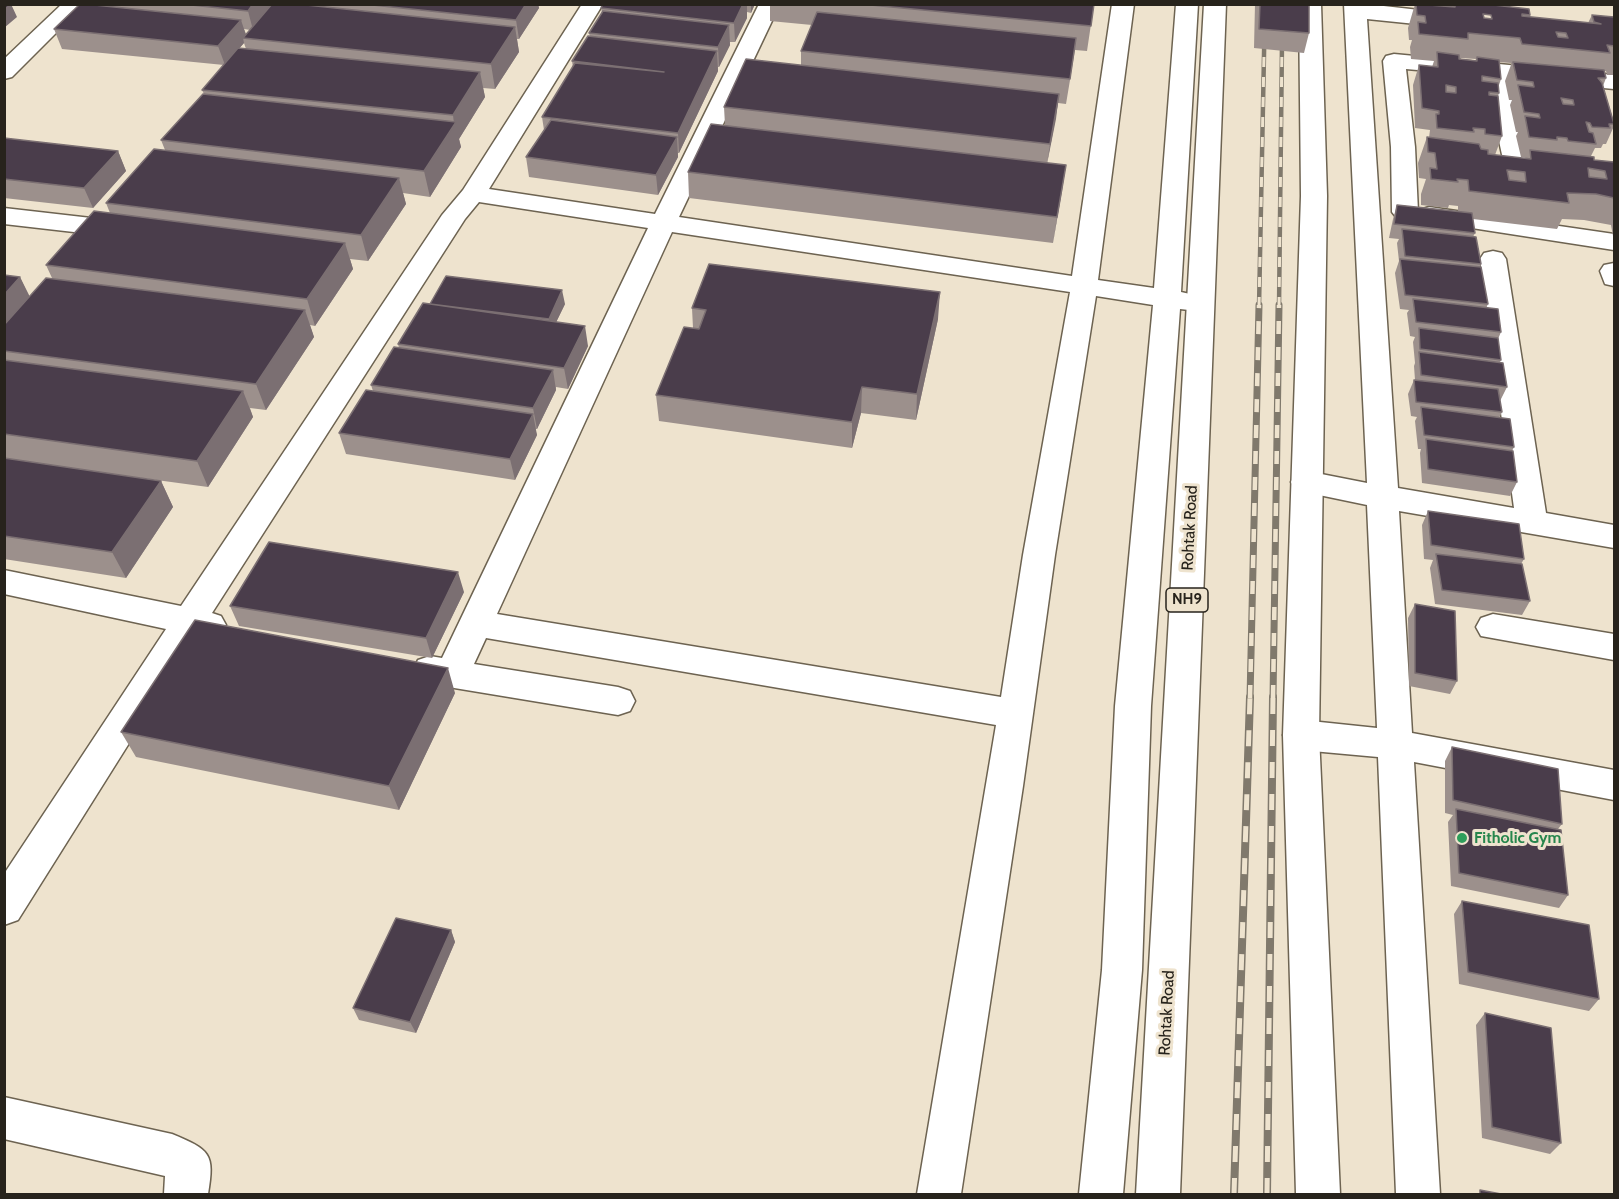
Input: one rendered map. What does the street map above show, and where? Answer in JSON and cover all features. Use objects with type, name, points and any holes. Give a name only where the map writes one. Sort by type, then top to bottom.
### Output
[{"type":"main road","points":[[4,72],[75,4]]},
{"type":"main road","points":[[4,908],[455,215],[473,194],[593,4]]},
{"type":"main road","points":[[452,674],[663,224],[770,4]]},
{"type":"main road","points":[[939,1194],[1016,714],[1039,555],[1084,286],[1123,4]]},
{"type":"main road","points":[[1101,1194],[1122,970],[1133,706],[1167,299],[1187,4]]},
{"type":"main road","name":"Rohtak Road","points":[[1158,1194],[1215,4]]},
{"type":"main road","points":[[1310,4],[1314,196],[1301,735],[1318,1194]]},
{"type":"main road","points":[[1418,1194],[1356,8],[1389,15],[1472,23]]},
{"type":"main road","points":[[1389,15],[1394,61],[1414,149],[1405,212]]},
{"type":"main road","points":[[1394,61],[1614,82]]},
{"type":"main road","points":[[1495,71],[1516,164]]},
{"type":"main road","points":[[473,194],[1201,304]]},
{"type":"main road","points":[[1365,205],[1614,242]]},
{"type":"main road","points":[[4,216],[101,227]]},
{"type":"main road","points":[[1493,259],[1532,522]]},
{"type":"main road","points":[[1306,482],[1614,536]]},
{"type":"main road","points":[[4,582],[235,630]]},
{"type":"main road","points":[[475,623],[1016,714]]},
{"type":"main road","points":[[1492,627],[1614,647]]},
{"type":"main road","points":[[395,662],[452,674],[618,701]]},
{"type":"main road","points":[[1301,735],[1394,744],[1614,785]]},
{"type":"main road","points":[[4,1118],[172,1156],[190,1166],[186,1194]]},
{"type":"building","points":[[80,4],[241,20],[218,46],[54,29]]},
{"type":"building","points":[[182,4],[253,4],[248,11]]},
{"type":"building","points":[[272,4],[297,4],[515,27],[491,64],[243,38]]},
{"type":"building","points":[[363,4],[526,4],[516,20]]},
{"type":"building","points":[[603,4],[743,4],[734,23],[601,8]]},
{"type":"building","points":[[860,4],[1094,4],[1091,26]]},
{"type":"building","points":[[1260,4],[1309,4],[1309,33],[1259,29]]},
{"type":"building","points":[[1416,4],[1455,7],[1455,4],[1485,4],[1529,9],[1530,15],[1522,14],[1522,16],[1601,24],[1594,22],[1592,15],[1614,17],[1614,46],[1607,45],[1610,53],[1522,44],[1520,38],[1468,33],[1468,39],[1419,34],[1418,22],[1426,23],[1425,16],[1417,15]],"holes":[[[1483,14],[1491,15],[1492,19],[1484,18]],[[1556,32],[1566,33],[1568,38],[1558,37]]]},
{"type":"building","points":[[603,11],[729,25],[718,47],[589,33]]},
{"type":"building","points":[[817,12],[1076,38],[1070,79],[801,51]]},
{"type":"building","points":[[588,36],[717,51],[678,133],[542,117],[575,63],[664,72],[572,61]]},
{"type":"building","points":[[238,48],[480,72],[453,115],[202,90]]},
{"type":"building","points":[[1437,52],[1459,55],[1459,59],[1477,61],[1477,57],[1499,60],[1501,79],[1482,76],[1482,81],[1498,83],[1499,93],[1489,92],[1489,95],[1498,96],[1502,136],[1485,134],[1485,129],[1473,128],[1474,132],[1437,128],[1436,114],[1439,114],[1439,111],[1422,108],[1419,65],[1438,67]],"holes":[[[1446,85],[1456,87],[1456,93],[1446,92]]]},
{"type":"building","points":[[746,59],[1059,94],[1050,144],[724,107]]},
{"type":"building","points":[[1513,62],[1604,70],[1606,78],[1598,78],[1602,83],[1614,124],[1609,124],[1610,128],[1592,127],[1586,122],[1589,132],[1593,133],[1596,144],[1568,141],[1567,138],[1557,137],[1557,140],[1529,137],[1525,116],[1540,118],[1539,114],[1524,112],[1518,85],[1534,87],[1533,82],[1517,80]],"holes":[[[1561,98],[1573,100],[1574,105],[1563,104]]]},
{"type":"building","points":[[203,94],[456,122],[424,171],[161,140]]},
{"type":"building","points":[[551,120],[677,137],[656,175],[526,157]]},
{"type":"building","points":[[711,124],[1066,165],[1057,217],[688,172]]},
{"type":"building","points":[[1427,137],[1479,144],[1481,149],[1488,150],[1488,154],[1531,159],[1530,150],[1594,157],[1594,160],[1614,162],[1614,198],[1596,194],[1567,193],[1569,203],[1469,191],[1468,180],[1457,179],[1458,182],[1431,179],[1430,168],[1437,169],[1435,153],[1428,152]],"holes":[[[1588,168],[1605,171],[1607,179],[1589,177]],[[1507,170],[1525,172],[1526,182],[1509,180]]]},
{"type":"building","points":[[4,138],[118,151],[84,188],[4,179]]},
{"type":"building","points":[[154,149],[399,178],[361,235],[106,203]]},
{"type":"building","points":[[1397,205],[1472,213],[1475,233],[1394,224]]},
{"type":"building","points":[[94,211],[345,243],[307,299],[46,265]]},
{"type":"building","points":[[1402,229],[1476,237],[1481,264],[1405,256]]},
{"type":"building","points":[[1400,259],[1481,267],[1488,304],[1405,295]]},
{"type":"building","points":[[709,264],[940,292],[917,394],[862,387],[852,422],[656,395],[684,327],[699,329],[706,310],[692,308]]},
{"type":"building","points":[[4,275],[20,277],[4,295]]},
{"type":"building","points":[[446,276],[562,290],[549,319],[430,304]]},
{"type":"building","points":[[46,278],[305,310],[256,384],[4,351],[4,325]]},
{"type":"building","points":[[1413,299],[1498,309],[1501,332],[1416,322]]},
{"type":"building","points":[[423,303],[585,326],[564,368],[398,344]]},
{"type":"building","points":[[1419,328],[1498,338],[1501,360],[1420,349]]},
{"type":"building","points":[[394,347],[553,370],[533,408],[371,385]]},
{"type":"building","points":[[1419,352],[1503,363],[1507,387],[1421,375]]},
{"type":"building","points":[[4,360],[243,391],[197,461],[4,434]]},
{"type":"building","points":[[1414,380],[1498,389],[1502,412],[1416,402]]},
{"type":"building","points":[[366,390],[533,414],[510,459],[339,433]]},
{"type":"building","points":[[1421,407],[1510,419],[1514,447],[1424,435]]},
{"type":"building","points":[[1426,439],[1513,451],[1517,482],[1428,469]]},
{"type":"building","points":[[4,458],[161,481],[112,552],[4,536]]},
{"type":"building","points":[[1428,511],[1519,524],[1524,559],[1431,545]]},
{"type":"building","points":[[269,542],[458,572],[426,638],[230,606]]},
{"type":"building","points":[[1436,554],[1522,564],[1530,601],[1442,590]]},
{"type":"building","points":[[1415,604],[1455,611],[1457,681],[1415,673]]},
{"type":"building","points":[[195,620],[448,668],[389,786],[121,732]]},
{"type":"building","points":[[1452,747],[1558,769],[1562,824],[1453,800]]},
{"type":"building","points":[[1456,809],[1561,830],[1568,895],[1459,873]]},
{"type":"building","points":[[1462,901],[1589,925],[1599,999],[1468,972]]},
{"type":"building","points":[[396,918],[451,930],[410,1022],[353,1008]]},
{"type":"building","points":[[1485,1013],[1551,1028],[1561,1143],[1492,1127]]},
{"type":"building","points":[[1480,1190],[1501,1194],[1480,1194]]},
{"type":"railway","points":[[1259,307],[1265,4]]},
{"type":"railway","points":[[1279,307],[1282,43],[1280,4]]},
{"type":"railway","points":[[1250,698],[1259,305]]},
{"type":"railway","points":[[1273,698],[1279,305]]},
{"type":"railway","points":[[1234,1194],[1250,697]]},
{"type":"railway","points":[[1267,1194],[1273,697]]},
{"type":"place","name":"Fitholic Gym","points":[[1462,838]]}]
